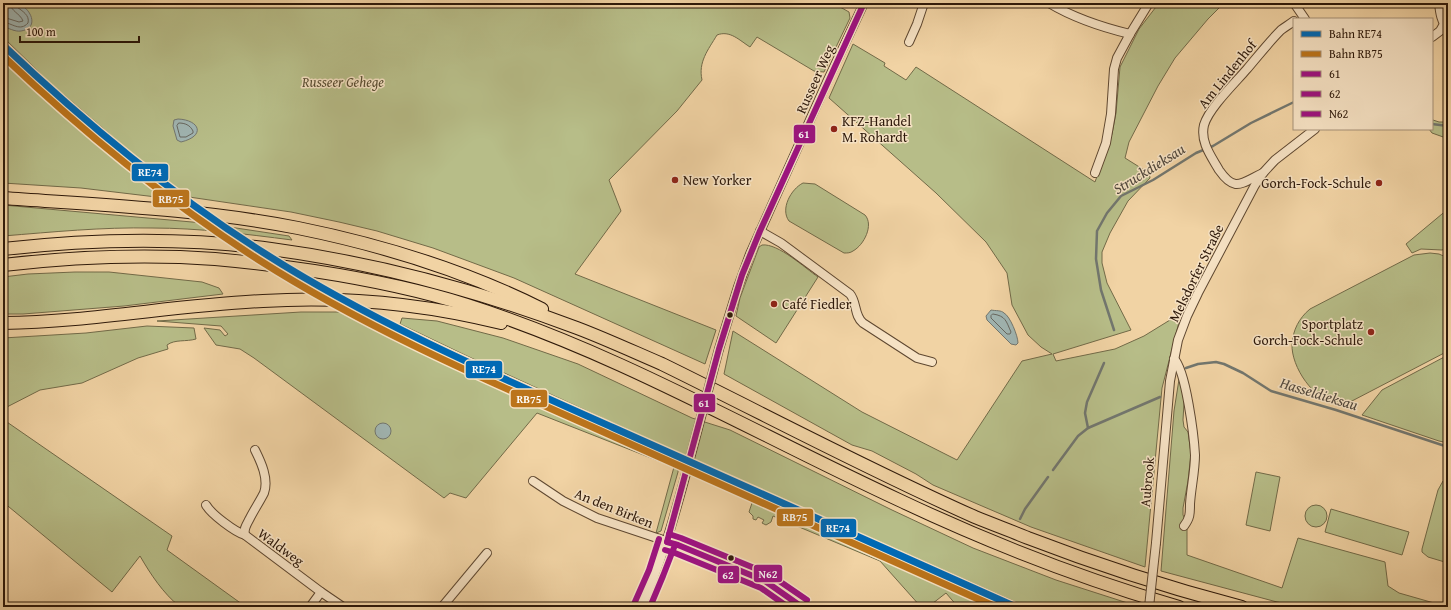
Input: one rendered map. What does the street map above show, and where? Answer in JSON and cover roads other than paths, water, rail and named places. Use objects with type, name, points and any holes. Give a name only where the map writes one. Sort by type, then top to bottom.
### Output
[{"type":"highway","points":[[3,198],[164,209],[298,228],[362,243],[437,265],[516,296],[578,329]]},
{"type":"highway","points":[[3,249],[124,241],[214,244],[271,249],[324,257],[405,274],[505,303],[578,329],[662,364],[886,475],[977,518],[1071,554],[1126,573],[1242,607]]},
{"type":"highway","points":[[3,265],[80,258],[160,257],[212,259],[273,265],[338,274],[428,294],[496,314],[564,341],[677,391],[897,500],[974,535],[1053,566],[1130,593],[1179,607]]},
{"type":"highway","points":[[7,324],[91,318],[262,301],[326,300],[367,302],[434,310],[494,322],[564,341]]},
{"type":"street","name":"Russeer Weg","points":[[641,607],[656,573],[667,542],[719,349],[742,275],[760,231],[864,3]]},
{"type":"street","points":[[909,42],[924,3]]},
{"type":"street","points":[[1049,3],[1077,18],[1109,29],[1130,34]]},
{"type":"street","points":[[1095,173],[1106,142],[1111,114],[1114,69],[1130,34],[1149,3]]},
{"type":"street","points":[[1294,3],[1302,18]]},
{"type":"street","points":[[1433,36],[1446,27],[1440,13],[1439,3]]},
{"type":"street","name":"Am Lindenhof","points":[[1263,174],[1239,183],[1231,183],[1225,178],[1206,148],[1204,124],[1210,114],[1276,36],[1293,22]]},
{"type":"street","name":"Melsdorfer Straße","points":[[1174,359],[1184,324],[1194,300],[1263,174],[1275,160],[1314,130]]},
{"type":"street","points":[[760,231],[850,294],[853,298],[859,318],[863,323],[917,358],[932,362]]},
{"type":"street","points":[[1174,359],[1182,372],[1185,384],[1194,455],[1190,504],[1191,512],[1190,519],[1184,526]]},
{"type":"street","name":"Aubrook","points":[[1149,607],[1170,381],[1174,359]]},
{"type":"street","points":[[244,535],[246,525],[265,488],[263,469],[255,450]]},
{"type":"street","name":"An den Birken","points":[[533,481],[563,501],[597,518],[678,545],[765,581],[802,607]]},
{"type":"street","name":"Waldweg","points":[[206,505],[207,508],[219,517],[343,607]]},
{"type":"street","points":[[442,607],[487,553]]},
{"type":"street","points":[[310,607],[321,592]]},
{"type":"water","points":[[3,3],[16,3],[26,8],[31,17],[31,26],[27,29],[19,31],[3,26]]},
{"type":"water","points":[[178,119],[191,122],[195,125],[197,132],[194,136],[181,142],[177,140],[173,126],[174,120]]},
{"type":"water","points":[[991,310],[1001,311],[1009,318],[1017,336],[1018,343],[1016,345],[1011,344],[987,320],[986,316]]},
{"type":"water","points":[[383,423],[389,425],[391,431],[389,437],[383,439],[377,437],[375,431],[377,425]]},
{"type":"waterway","name":"Struckdieksau","points":[[1114,330],[1101,290],[1096,259],[1097,231],[1107,213],[1121,196],[1153,180],[1196,153],[1213,146],[1251,123],[1293,102]]},
{"type":"waterway","name":"Struckdieksau","points":[[1433,124],[1448,126]]},
{"type":"waterway","name":"Hasseldieksau","points":[[1186,368],[1198,364],[1216,362],[1224,364],[1243,373],[1271,391],[1336,410],[1448,447]]},
{"type":"waterway","name":"Struckdieksau","points":[[1053,470],[1078,436],[1088,428],[1085,413],[1087,402],[1104,363]]},
{"type":"waterway","name":"Hasseldieksau","points":[[1088,428],[1160,397]]},
{"type":"waterway","name":"Struckdieksau","points":[[1020,519],[1025,509],[1048,477]]},
{"type":"rail line","name":"RE74","points":[[3,45],[96,129],[161,181],[229,230],[264,253],[348,302],[480,368],[1016,607]]},
{"type":"rail line","name":"RB75","points":[[3,56],[94,138],[191,214],[259,260],[343,309],[386,332],[474,374],[996,607]]},
{"type":"place","name":"KFZ-Handel M. Rohardt","points":[[834,129]]},
{"type":"place","name":"New Yorker","points":[[675,180]]},
{"type":"place","name":"Gorch-Fock-Schule","points":[[1379,183]]},
{"type":"place","name":"Café Fiedler","points":[[774,304]]},
{"type":"place","name":"Sportplatz Gorch-Fock-Schule","points":[[1371,332]]},
{"type":"park label","name":"Russeer Gehege","points":[[343,82]]}]
